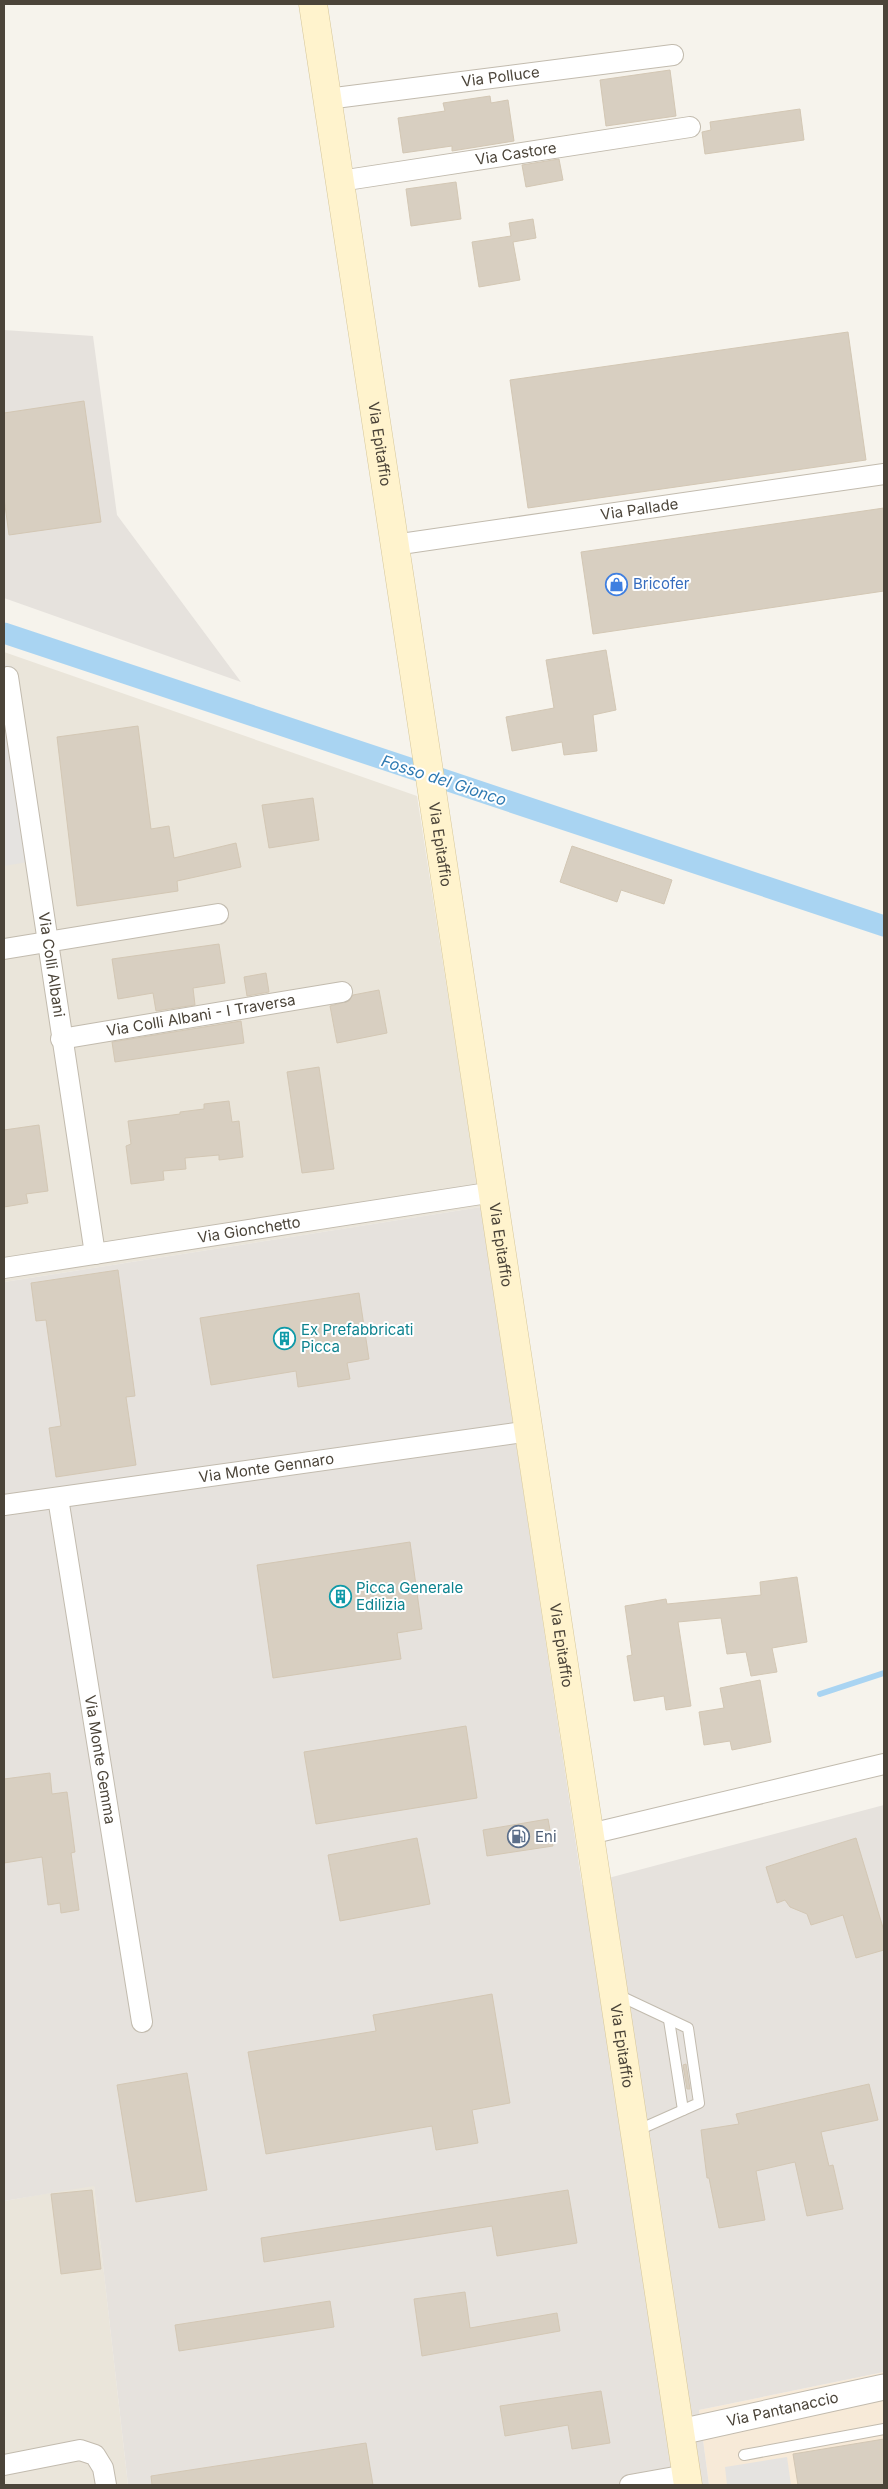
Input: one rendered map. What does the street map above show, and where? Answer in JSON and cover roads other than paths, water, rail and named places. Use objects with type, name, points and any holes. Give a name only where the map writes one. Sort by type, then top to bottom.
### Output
[{"type":"main road","name":"Via Epitaffio","points":[[313,4],[434,810],[494,1192],[687,2480]]},
{"type":"street","name":"Via Polluce","points":[[328,99],[673,55]]},
{"type":"street","name":"Via Castore","points":[[340,181],[690,127]]},
{"type":"street","name":"Via Pallade","points":[[394,545],[884,474]]},
{"type":"street","name":"Via Colli Albani","points":[[8,677],[61,1039],[95,1254]]},
{"type":"street","points":[[4,949],[218,914]]},
{"type":"street","name":"Via Colli Albani - I Traversa","points":[[61,1039],[342,992]]},
{"type":"street","name":"Via Gionchetto","points":[[4,1267],[494,1192]]},
{"type":"street","name":"Via Monte Gennaro","points":[[4,1505],[530,1431]]},
{"type":"street","name":"Via Monte Gemma","points":[[58,1498],[142,2022]]},
{"type":"street","points":[[590,1834],[884,1764]]},
{"type":"street","name":"Via Pantanaccio","points":[[680,2432],[884,2387]]},
{"type":"street","points":[[4,2464],[80,2450],[95,2455],[103,2468],[106,2485]]},
{"type":"street","points":[[630,2485],[687,2480]]},
{"type":"lane","points":[[614,1993],[688,2028],[699,2103],[635,2132]]},
{"type":"lane","points":[[669,2020],[683,2110]]},
{"type":"lane","points":[[744,2455],[884,2429]]},
{"type":"waterway","name":"Fosso del Gionco","points":[[4,633],[884,926]]},
{"type":"waterway","points":[[820,1694],[884,1673]]},
{"type":"place","name":"Bricofer","points":[[617,584]]},
{"type":"place","name":"Ex Prefabbricati Picca","points":[[285,1339]]},
{"type":"place","name":"Picca Generale Edilizia","points":[[340,1597]]},
{"type":"place","name":"Eni","points":[[519,1837]]}]
